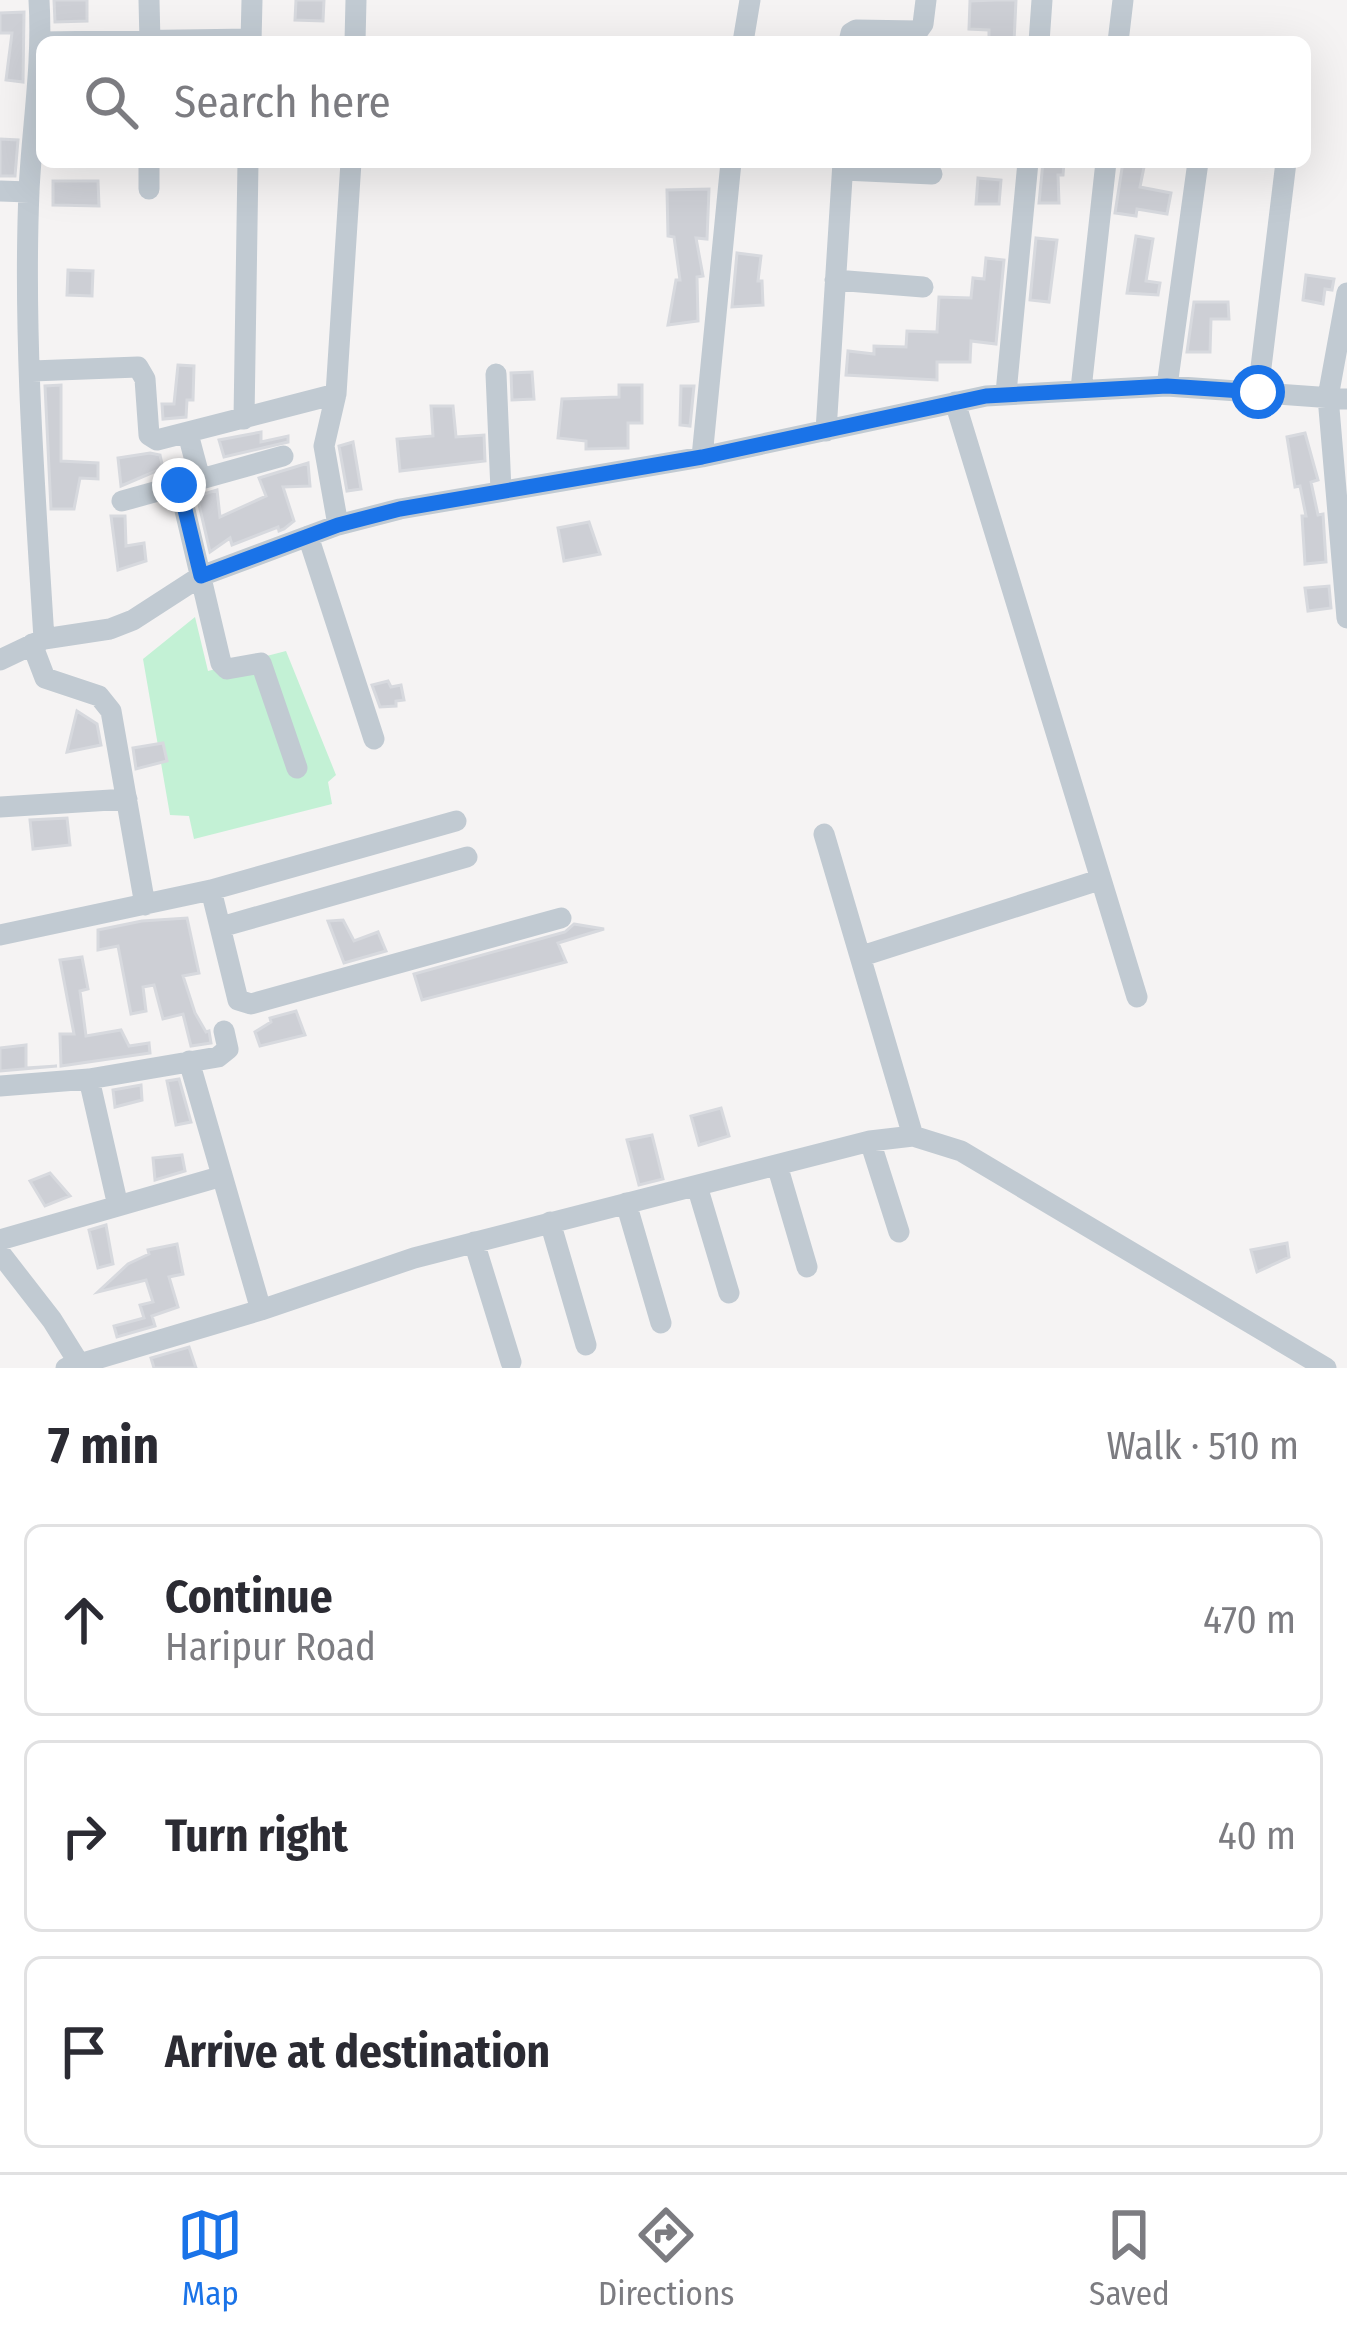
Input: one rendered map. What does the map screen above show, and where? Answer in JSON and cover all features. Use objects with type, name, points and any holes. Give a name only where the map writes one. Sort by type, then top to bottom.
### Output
[{"type":"street","points":[[39,0],[42,36]]},
{"type":"street","points":[[149,0],[150,36]]},
{"type":"street","points":[[251,36],[252,0]]},
{"type":"street","points":[[355,36],[356,0]]},
{"type":"street","points":[[744,36],[750,0]]},
{"type":"street","points":[[850,36],[856,30],[918,31],[926,0]]},
{"type":"street","points":[[1039,36],[1042,0]]},
{"type":"street","points":[[1115,1],[1118,36]]},
{"type":"street","points":[[36,111],[29,192],[38,642],[44,678],[107,701],[145,905]]},
{"type":"street","points":[[148,189],[149,168]]},
{"type":"street","points":[[244,418],[248,168]]},
{"type":"street","points":[[338,525],[324,446],[336,394],[351,168]]},
{"type":"street","points":[[702,457],[729,168]]},
{"type":"street","points":[[826,431],[843,168]]},
{"type":"street","points":[[865,168],[932,174]]},
{"type":"street","points":[[1006,393],[1027,168]]},
{"type":"street","points":[[1082,389],[1105,168]]},
{"type":"street","points":[[1167,386],[1197,168]]},
{"type":"street","points":[[1258,392],[1285,168]]},
{"type":"street","points":[[0,191],[29,192]]},
{"type":"street","points":[[835,280],[922,287]]},
{"type":"street","points":[[1347,292],[1337,398],[1328,433],[1347,618]]},
{"type":"street","points":[[32,371],[138,367],[145,379],[151,437],[157,440],[336,394]]},
{"type":"street","points":[[496,374],[501,491]]},
{"type":"street","points":[[0,660],[38,642],[122,625],[201,576],[338,525],[400,509],[702,457],[1006,393],[1167,386],[1337,398]]},
{"type":"street","points":[[956,402],[1137,997]]},
{"type":"street","points":[[188,434],[201,576],[221,663],[227,669],[261,663],[297,768]]},
{"type":"street","points":[[122,501],[283,456]]},
{"type":"street","points":[[308,536],[374,739]]},
{"type":"street","points":[[0,807],[127,799]]},
{"type":"street","points":[[0,935],[211,890],[456,821]]},
{"type":"street","points":[[824,835],[913,1136]]},
{"type":"street","points":[[220,927],[467,857]]},
{"type":"street","points":[[862,956],[1100,880]]},
{"type":"street","points":[[211,890],[238,1000],[251,1004],[561,918]]},
{"type":"street","points":[[0,1086],[88,1079],[223,1055],[228,1044],[224,1031]]},
{"type":"street","points":[[189,1061],[261,1310]]},
{"type":"street","points":[[88,1079],[118,1206]]},
{"type":"street","points":[[0,1253],[52,1320],[76,1366],[414,1258],[870,1141],[913,1136],[961,1151],[1326,1368]]},
{"type":"street","points":[[870,1141],[899,1232]]},
{"type":"street","points":[[777,1165],[807,1267]]},
{"type":"street","points":[[0,1240],[219,1177]]},
{"type":"street","points":[[697,1186],[729,1293]]},
{"type":"street","points":[[626,1203],[662,1323]]},
{"type":"street","points":[[550,1222],[586,1345]]},
{"type":"street","points":[[474,1242],[512,1362]]},
{"type":"green space","points":[[195,617],[208,671],[286,651],[336,775],[328,782],[332,804],[194,839],[189,816],[170,815],[143,659]]},
{"type":"building","points":[[54,0],[87,0],[87,21],[55,22]]},
{"type":"building","points":[[296,0],[324,0],[323,21],[295,20]]},
{"type":"building","points":[[1016,0],[1014,36],[989,36],[989,30],[969,29],[970,1]]},
{"type":"building","points":[[24,12],[23,82],[6,80],[12,33],[0,33],[0,13]]},
{"type":"building","points":[[0,139],[18,140],[15,176],[0,176]]},
{"type":"building","points":[[1042,168],[1064,168],[1063,175],[1058,175],[1059,203],[1039,203]]},
{"type":"building","points":[[1122,168],[1144,168],[1140,187],[1171,193],[1167,214],[1137,209],[1136,216],[1115,213]]},
{"type":"building","points":[[978,178],[1001,180],[999,204],[976,204]]},
{"type":"building","points":[[53,181],[98,181],[99,206],[53,205]]},
{"type":"building","points":[[709,189],[707,239],[696,238],[703,276],[697,277],[698,321],[668,325],[676,280],[680,280],[674,237],[668,236],[667,190]]},
{"type":"building","points":[[1136,236],[1153,239],[1146,281],[1160,283],[1158,295],[1127,293]]},
{"type":"building","points":[[1036,238],[1057,240],[1049,302],[1030,300]]},
{"type":"building","points":[[737,253],[761,256],[758,281],[762,281],[763,305],[732,307]]},
{"type":"building","points":[[986,258],[1004,260],[996,344],[971,341],[970,362],[937,362],[937,380],[846,375],[848,351],[874,354],[874,346],[906,347],[907,331],[937,332],[939,297],[971,298],[973,278],[984,279]]},
{"type":"building","points":[[68,270],[93,271],[92,296],[67,295]]},
{"type":"building","points":[[1306,275],[1334,279],[1332,290],[1325,289],[1323,304],[1303,300]]},
{"type":"building","points":[[1194,302],[1228,302],[1229,319],[1211,319],[1210,352],[1187,352]]},
{"type":"building","points":[[178,365],[194,366],[193,400],[187,400],[186,417],[163,419],[162,404],[174,404]]},
{"type":"building","points":[[532,372],[534,399],[512,400],[511,373]]},
{"type":"building","points":[[61,385],[61,461],[98,463],[98,479],[80,478],[74,509],[51,509],[45,386]]},
{"type":"building","points":[[619,385],[642,385],[642,423],[628,423],[628,448],[586,449],[586,441],[558,438],[562,399],[619,397]]},
{"type":"building","points":[[681,386],[694,386],[690,426],[680,425]]},
{"type":"building","points":[[431,406],[453,406],[456,437],[484,435],[485,461],[400,471],[397,439],[433,436]]},
{"type":"building","points":[[261,432],[261,442],[288,436],[288,442],[224,457],[219,440]]},
{"type":"building","points":[[1305,433],[1318,480],[1311,482],[1318,515],[1323,514],[1326,562],[1305,564],[1302,516],[1306,516],[1300,486],[1295,487],[1287,437]]},
{"type":"building","points":[[353,442],[361,489],[347,491],[339,446]]},
{"type":"building","points":[[160,455],[163,468],[121,486],[118,458]]},
{"type":"building","points":[[308,463],[310,486],[283,487],[294,521],[279,531],[278,527],[232,545],[230,538],[210,552],[197,496],[217,490],[220,517],[266,496],[259,478]]},
{"type":"building","points":[[111,516],[125,516],[126,546],[144,543],[146,561],[118,570]]},
{"type":"building","points":[[589,522],[600,554],[564,561],[558,528]]},
{"type":"building","points":[[1329,586],[1331,608],[1308,611],[1305,588]]},
{"type":"building","points":[[388,681],[391,687],[401,685],[404,700],[380,707],[372,685]]},
{"type":"building","points":[[77,711],[97,724],[101,745],[67,752]]},
{"type":"building","points":[[163,743],[167,761],[136,769],[133,748]]},
{"type":"building","points":[[67,818],[70,845],[33,849],[30,820]]},
{"type":"building","points":[[187,918],[199,973],[183,976],[211,1043],[191,1046],[183,1014],[163,1019],[154,985],[143,987],[146,1011],[131,1014],[118,946],[98,950],[98,930]]},
{"type":"building","points":[[343,920],[354,941],[378,932],[386,951],[344,963],[328,921]]},
{"type":"building","points":[[574,924],[604,929],[558,943],[566,962],[422,1000],[414,974],[565,932]]},
{"type":"building","points":[[82,957],[88,989],[80,991],[86,1036],[121,1030],[129,1046],[149,1043],[150,1053],[61,1066],[60,1034],[74,1034],[60,960]]},
{"type":"building","points":[[296,1011],[305,1035],[260,1046],[255,1032],[271,1022],[270,1018]]},
{"type":"building","points":[[26,1045],[26,1068],[57,1066],[0,1071],[0,1048]]},
{"type":"building","points":[[179,1079],[191,1122],[176,1125],[167,1081]]},
{"type":"building","points":[[141,1085],[142,1100],[115,1107],[113,1090]]},
{"type":"building","points":[[721,1108],[729,1136],[699,1145],[691,1116]]},
{"type":"building","points":[[652,1135],[663,1179],[639,1185],[627,1140]]},
{"type":"building","points":[[182,1155],[185,1171],[155,1180],[153,1158]]},
{"type":"building","points":[[50,1173],[70,1196],[45,1206],[30,1181]]},
{"type":"building","points":[[106,1225],[113,1264],[98,1268],[89,1230]]},
{"type":"building","points":[[1287,1243],[1289,1257],[1257,1272],[1251,1250]]},
{"type":"building","points":[[177,1244],[183,1274],[169,1277],[178,1307],[152,1316],[155,1326],[117,1337],[114,1326],[144,1318],[140,1305],[153,1302],[146,1280],[98,1292],[128,1264],[149,1254],[148,1250]]},
{"type":"building","points":[[189,1347],[196,1368],[154,1368],[151,1358]]},
{"type":"route","points":[[179,485],[201,576],[338,525],[400,509],[702,457],[986,396],[1167,386],[1258,392]]}]
